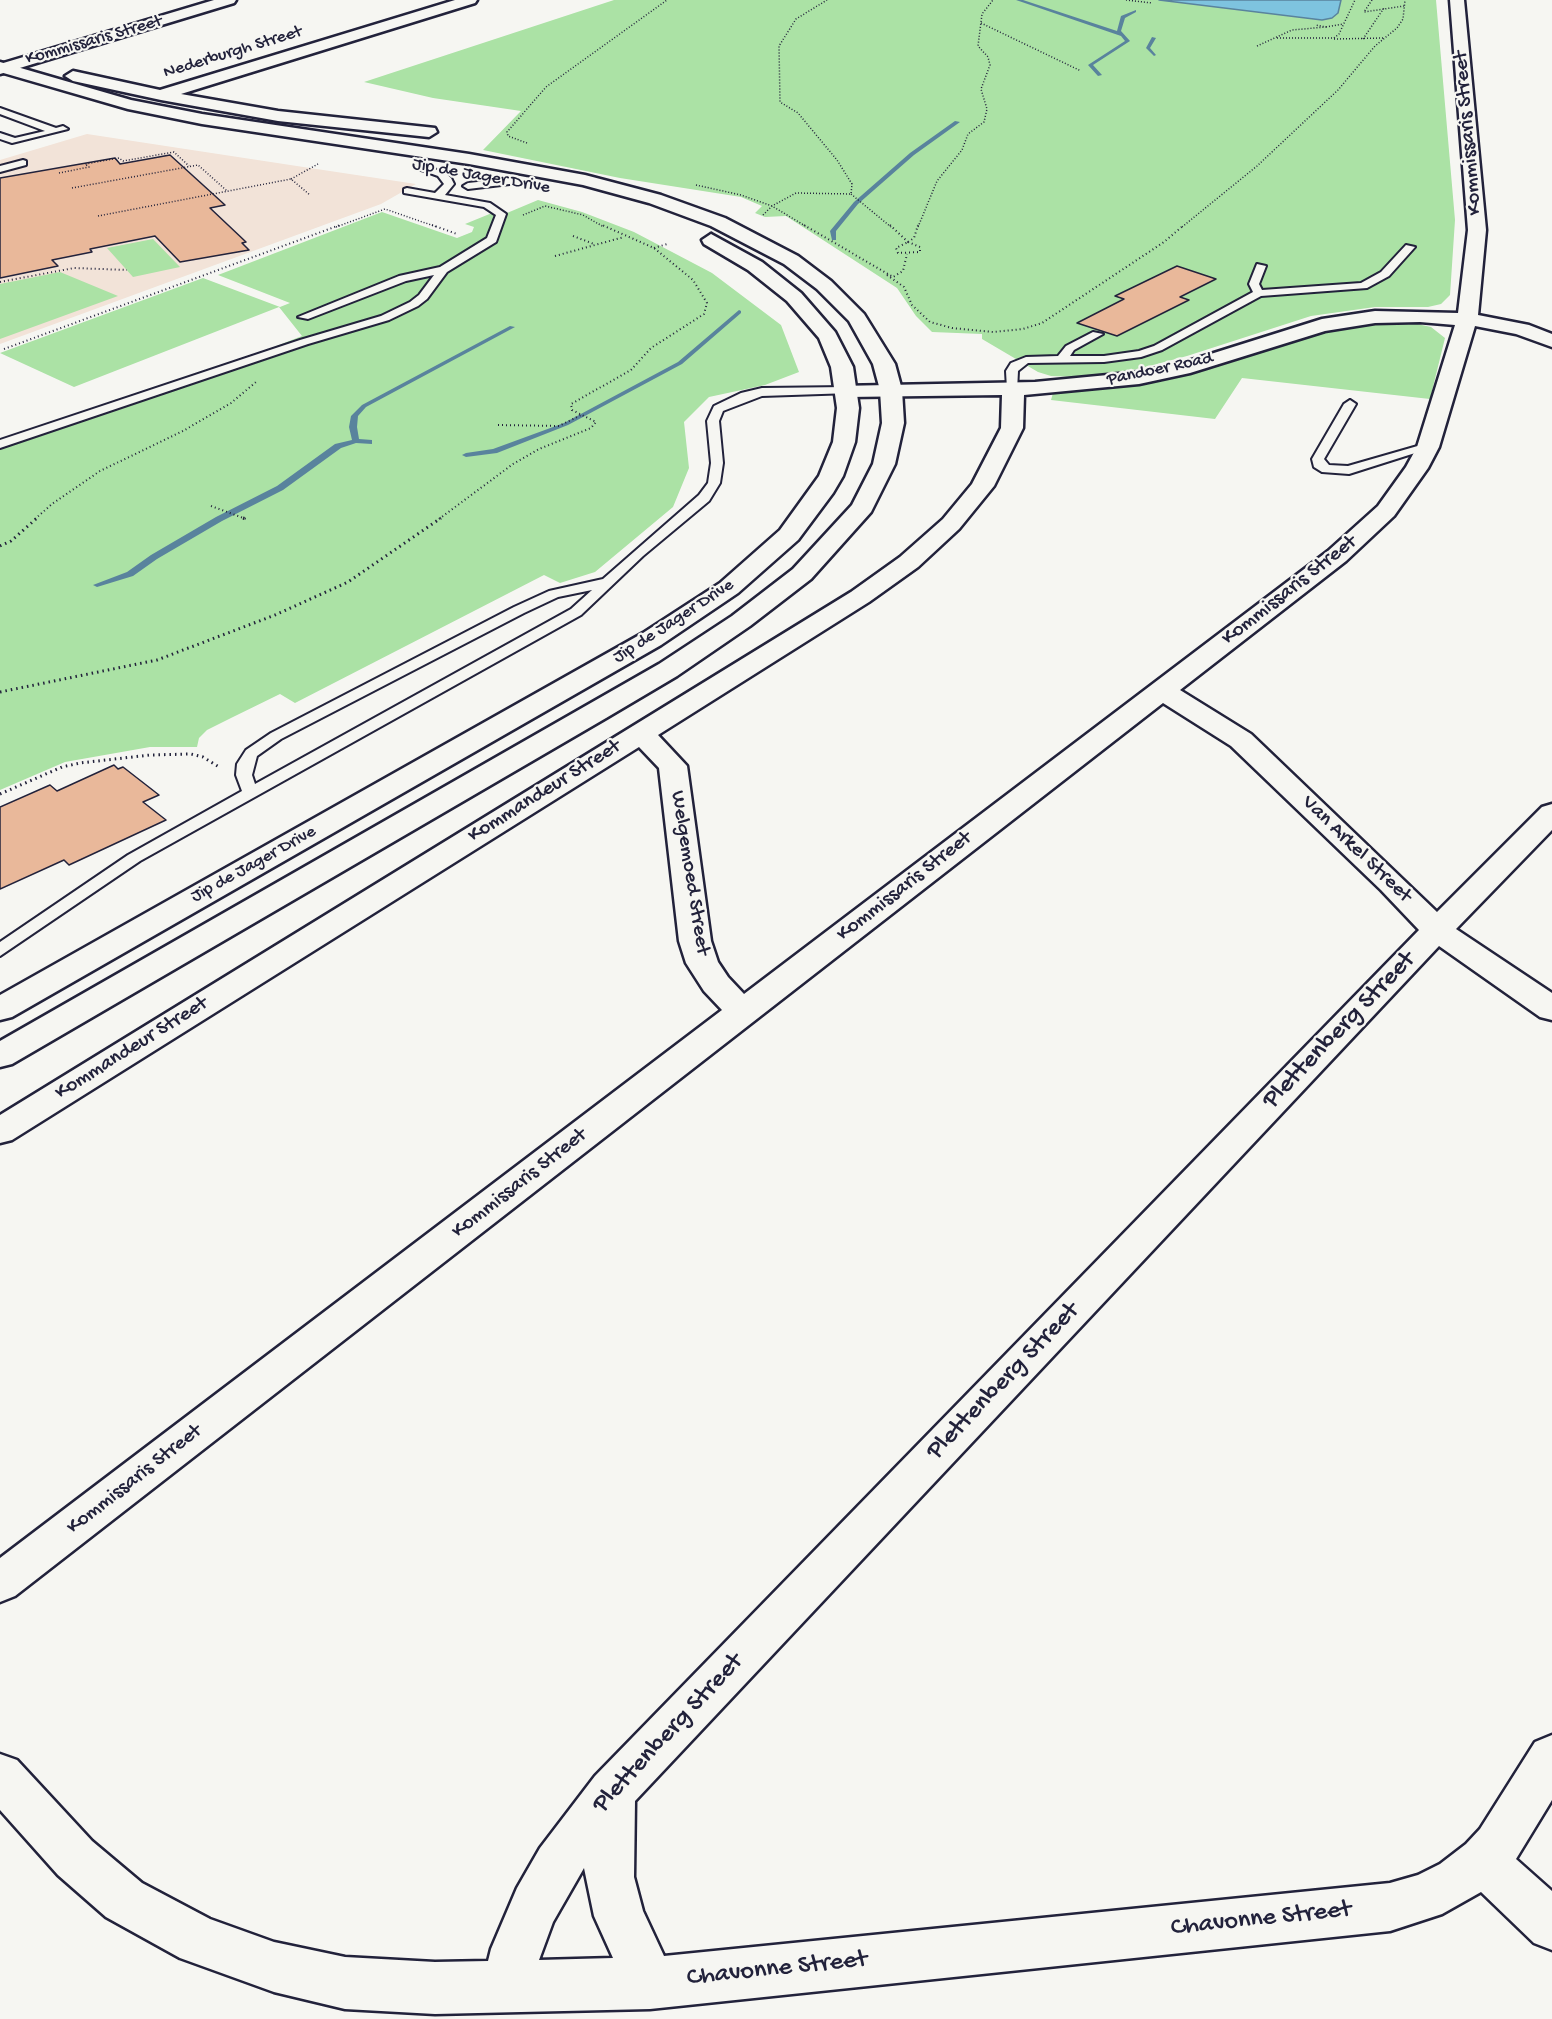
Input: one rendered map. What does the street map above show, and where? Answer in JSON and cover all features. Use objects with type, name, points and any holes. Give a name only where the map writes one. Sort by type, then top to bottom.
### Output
[{"type":"street","name":"Kommissaris Street","points":[[1,66],[229,0]]},
{"type":"street","name":"Nederburgh Street","points":[[161,95],[470,0]]},
{"type":"street","name":"Kommissaris Street","points":[[0,1583],[1363,534],[1402,489],[1428,447],[1467,320],[1477,230],[1457,0]]},
{"type":"street","points":[[167,5],[188,12]]},
{"type":"street","points":[[1,66],[128,104],[296,134],[342,145],[467,164],[480,170],[474,180]]},
{"type":"street","points":[[73,76],[161,95]]},
{"type":"street","name":"Nederburgh Street","points":[[161,95],[278,116],[429,132]]},
{"type":"street","name":"Jip de Jager Drive","points":[[0,1009],[538,705],[706,605],[774,549],[812,507],[831,476],[844,442],[848,415],[847,391],[836,351],[816,320],[784,287],[755,266],[711,241],[652,216],[588,197],[516,181],[474,180],[419,166],[247,141],[82,108]]},
{"type":"street","name":"Jip de Jager Drive","points":[[0,1056],[668,670],[777,594],[824,552],[863,507],[884,464],[893,423],[891,390],[878,349],[858,318],[824,285],[791,260],[744,234],[685,208],[619,188],[539,171],[296,134]]},
{"type":"street","name":"Pandoer Road","points":[[847,391],[1012,389],[1086,385],[1184,369],[1309,328],[1344,320],[1397,316],[1467,320],[1508,326],[1552,341]]},
{"type":"street","name":"Kommandeur Street","points":[[0,1131],[860,597],[909,562],[951,524],[982,486],[1012,428],[1012,389]]},
{"type":"street","name":"Van Arkel Street","points":[[1161,691],[1212,720],[1240,740],[1392,883],[1437,930],[1552,1009]]},
{"type":"street","name":"Welgemoed Street","points":[[639,734],[673,766],[695,941],[702,963],[716,984],[743,1012]]},
{"type":"street","name":"Plettenberg Street","points":[[509,1986],[516,1948],[535,1905],[557,1865],[612,1792],[1437,930],[1552,813]]},
{"type":"street","name":"Chavonne Street","points":[[0,1776],[75,1858],[124,1900],[198,1940],[274,1967],[345,1983],[435,1988],[650,1983],[1390,1907],[1425,1897],[1457,1881],[1484,1861],[1503,1837],[1552,1757]]},
{"type":"street","points":[[612,1792],[608,1841],[609,1877],[619,1916],[650,1983]]},
{"type":"street","points":[[1484,1861],[1552,1926]]},
{"type":"lane","points":[[0,111],[59,130],[0,146]]},
{"type":"lane","points":[[0,136],[15,141]]},
{"type":"lane","points":[[0,169],[23,164]]},
{"type":"lane","points":[[419,166],[441,174],[448,180],[449,184],[443,196]]},
{"type":"lane","points":[[443,196],[474,180]]},
{"type":"lane","points":[[304,317],[403,278],[443,270],[492,240],[500,225],[501,214],[495,208],[443,196],[407,191]]},
{"type":"lane","points":[[1012,389],[1012,371],[1015,365],[1026,360],[1104,359],[1142,354],[1259,294],[1363,286],[1385,274],[1410,247]]},
{"type":"lane","points":[[1259,294],[1254,284],[1261,266]]},
{"type":"lane","points":[[0,444],[393,315],[423,297],[443,270]]},
{"type":"lane","points":[[1062,358],[1070,348],[1097,334]]},
{"type":"lane","points":[[0,950],[60,906],[134,858],[576,612],[704,498],[714,483],[717,463],[713,421],[718,410],[745,396],[762,392],[847,391]]},
{"type":"lane","points":[[1350,404],[1318,459],[1318,464],[1326,469],[1349,470],[1428,447]]},
{"type":"lane","points":[[251,793],[244,775],[245,764],[251,753],[285,731],[519,610],[554,594],[607,582]]},
{"type":"path","points":[[530,144],[508,136],[507,132],[546,87],[667,0]]},
{"type":"path","points":[[827,0],[808,10],[792,24],[779,46],[780,102],[798,113],[837,160],[852,184],[851,194]]},
{"type":"path","points":[[763,215],[772,206],[796,193],[851,194],[908,242],[920,247],[920,252],[898,253],[896,248],[908,242],[914,238],[924,207],[935,190],[937,181],[962,150],[968,134],[984,122],[987,109],[981,89],[990,65],[988,57],[978,46],[982,14],[993,0]]},
{"type":"path","points":[[1126,0],[1152,3]]},
{"type":"path","points":[[1330,39],[1339,34],[1355,0]]},
{"type":"path","points":[[1372,0],[1364,12],[1385,7],[1404,6]]},
{"type":"path","points":[[694,185],[741,195],[772,206],[904,287],[912,305],[930,322],[952,328],[993,332],[1023,329],[1042,323],[1164,242],[1206,210],[1338,90],[1403,19],[1405,0]]},
{"type":"path","points":[[1363,40],[1385,7]]},
{"type":"path","points":[[981,23],[1082,71]]},
{"type":"path","points":[[1257,46],[1292,30],[1343,24]]},
{"type":"path","points":[[1315,25],[1326,27]]},
{"type":"path","points":[[1276,38],[1363,40],[1384,38]]},
{"type":"path","points":[[58,173],[89,167],[85,164],[120,158],[123,161],[174,152],[189,167]]},
{"type":"path","points":[[98,216],[291,179],[318,164]]},
{"type":"path","points":[[72,188],[198,165],[227,191]]},
{"type":"path","points":[[291,179],[310,195]]},
{"type":"path","points":[[0,692],[157,660],[322,595],[361,573],[393,548],[483,489],[522,458],[591,428],[596,422],[577,413],[569,407],[570,404],[631,370],[651,348],[700,318],[707,308],[707,303],[693,280],[654,248],[625,237],[583,215],[544,206],[500,225]]},
{"type":"path","points":[[4,349],[385,209],[457,234]]},
{"type":"path","points":[[573,236],[594,245]]},
{"type":"path","points":[[555,256],[625,237]]},
{"type":"path","points":[[654,248],[667,244]]},
{"type":"path","points":[[887,275],[893,277],[903,272],[907,254]]},
{"type":"path","points":[[0,282],[74,268],[127,270]]},
{"type":"path","points":[[0,546],[11,541],[52,504],[100,471],[183,431],[231,403],[256,382]]},
{"type":"path","points":[[498,425],[559,426],[581,415]]},
{"type":"path","points":[[211,507],[246,519]]},
{"type":"path","points":[[0,794],[72,764],[150,755],[191,754],[213,762],[227,773],[244,775]]},
{"type":"shaded area","points":[[87,134],[416,184],[381,204],[0,344],[0,160]]},
{"type":"green space","points":[[614,0],[1436,0],[1455,220],[1450,295],[1441,304],[1428,307],[1375,307],[1311,316],[1187,356],[1138,369],[1077,377],[1051,376],[1038,372],[982,339],[982,334],[932,332],[916,316],[897,288],[786,216],[765,217],[755,213],[762,206],[741,197],[620,178],[483,150],[521,111],[433,98],[364,82]]},
{"type":"green space","points":[[538,200],[582,212],[634,232],[712,273],[781,325],[799,372],[765,385],[709,397],[684,422],[689,468],[673,507],[595,572],[560,583],[544,575],[295,703],[280,694],[231,718],[207,730],[199,738],[197,747],[150,747],[65,762],[0,790],[0,447],[126,405],[302,336],[279,307],[74,387],[0,353],[203,278],[280,307],[290,303],[218,275],[382,212],[457,238],[472,232],[474,227],[465,224],[492,213],[507,213]]},
{"type":"green space","points":[[153,239],[180,267],[133,277],[107,248]]},
{"type":"green space","points":[[60,272],[118,296],[0,339],[0,284]]},
{"type":"green space","points":[[1404,321],[1431,327],[1445,338],[1430,399],[1242,378],[1215,419],[1051,400],[1053,393],[1121,387],[1198,371],[1330,329],[1362,323]]},
{"type":"water","points":[[1159,0],[1341,0],[1338,13],[1332,18],[1322,20]]},
{"type":"building","points":[[170,155],[225,205],[210,208],[246,242],[242,243],[249,250],[180,262],[155,236],[90,249],[92,252],[52,260],[58,266],[0,278],[0,178],[115,158],[120,164]]},
{"type":"building","points":[[1177,266],[1216,279],[1180,297],[1189,300],[1117,336],[1077,323],[1124,299],[1115,296]]},
{"type":"building","points":[[114,765],[118,769],[123,767],[159,795],[143,802],[166,820],[69,865],[64,860],[0,889],[0,807],[50,785],[57,791]]},
{"type":"waterway","points":[[1018,0],[1122,35]]},
{"type":"waterway","points":[[1122,35],[1119,31],[1123,17],[1134,11]]},
{"type":"waterway","points":[[1100,75],[1090,65],[1128,41],[1122,35]]},
{"type":"waterway","points":[[1154,38],[1148,48],[1154,55]]},
{"type":"waterway","points":[[834,239],[833,231],[856,203],[912,154],[957,122]]},
{"type":"waterway","points":[[466,455],[494,451],[566,424],[680,363],[739,312]]},
{"type":"waterway","points":[[356,441],[353,427],[355,416],[364,406],[512,327]]},
{"type":"waterway","points":[[97,585],[130,574],[154,557],[219,519],[280,488],[338,446],[356,441]]},
{"type":"waterway","points":[[356,441],[369,442]]}]
